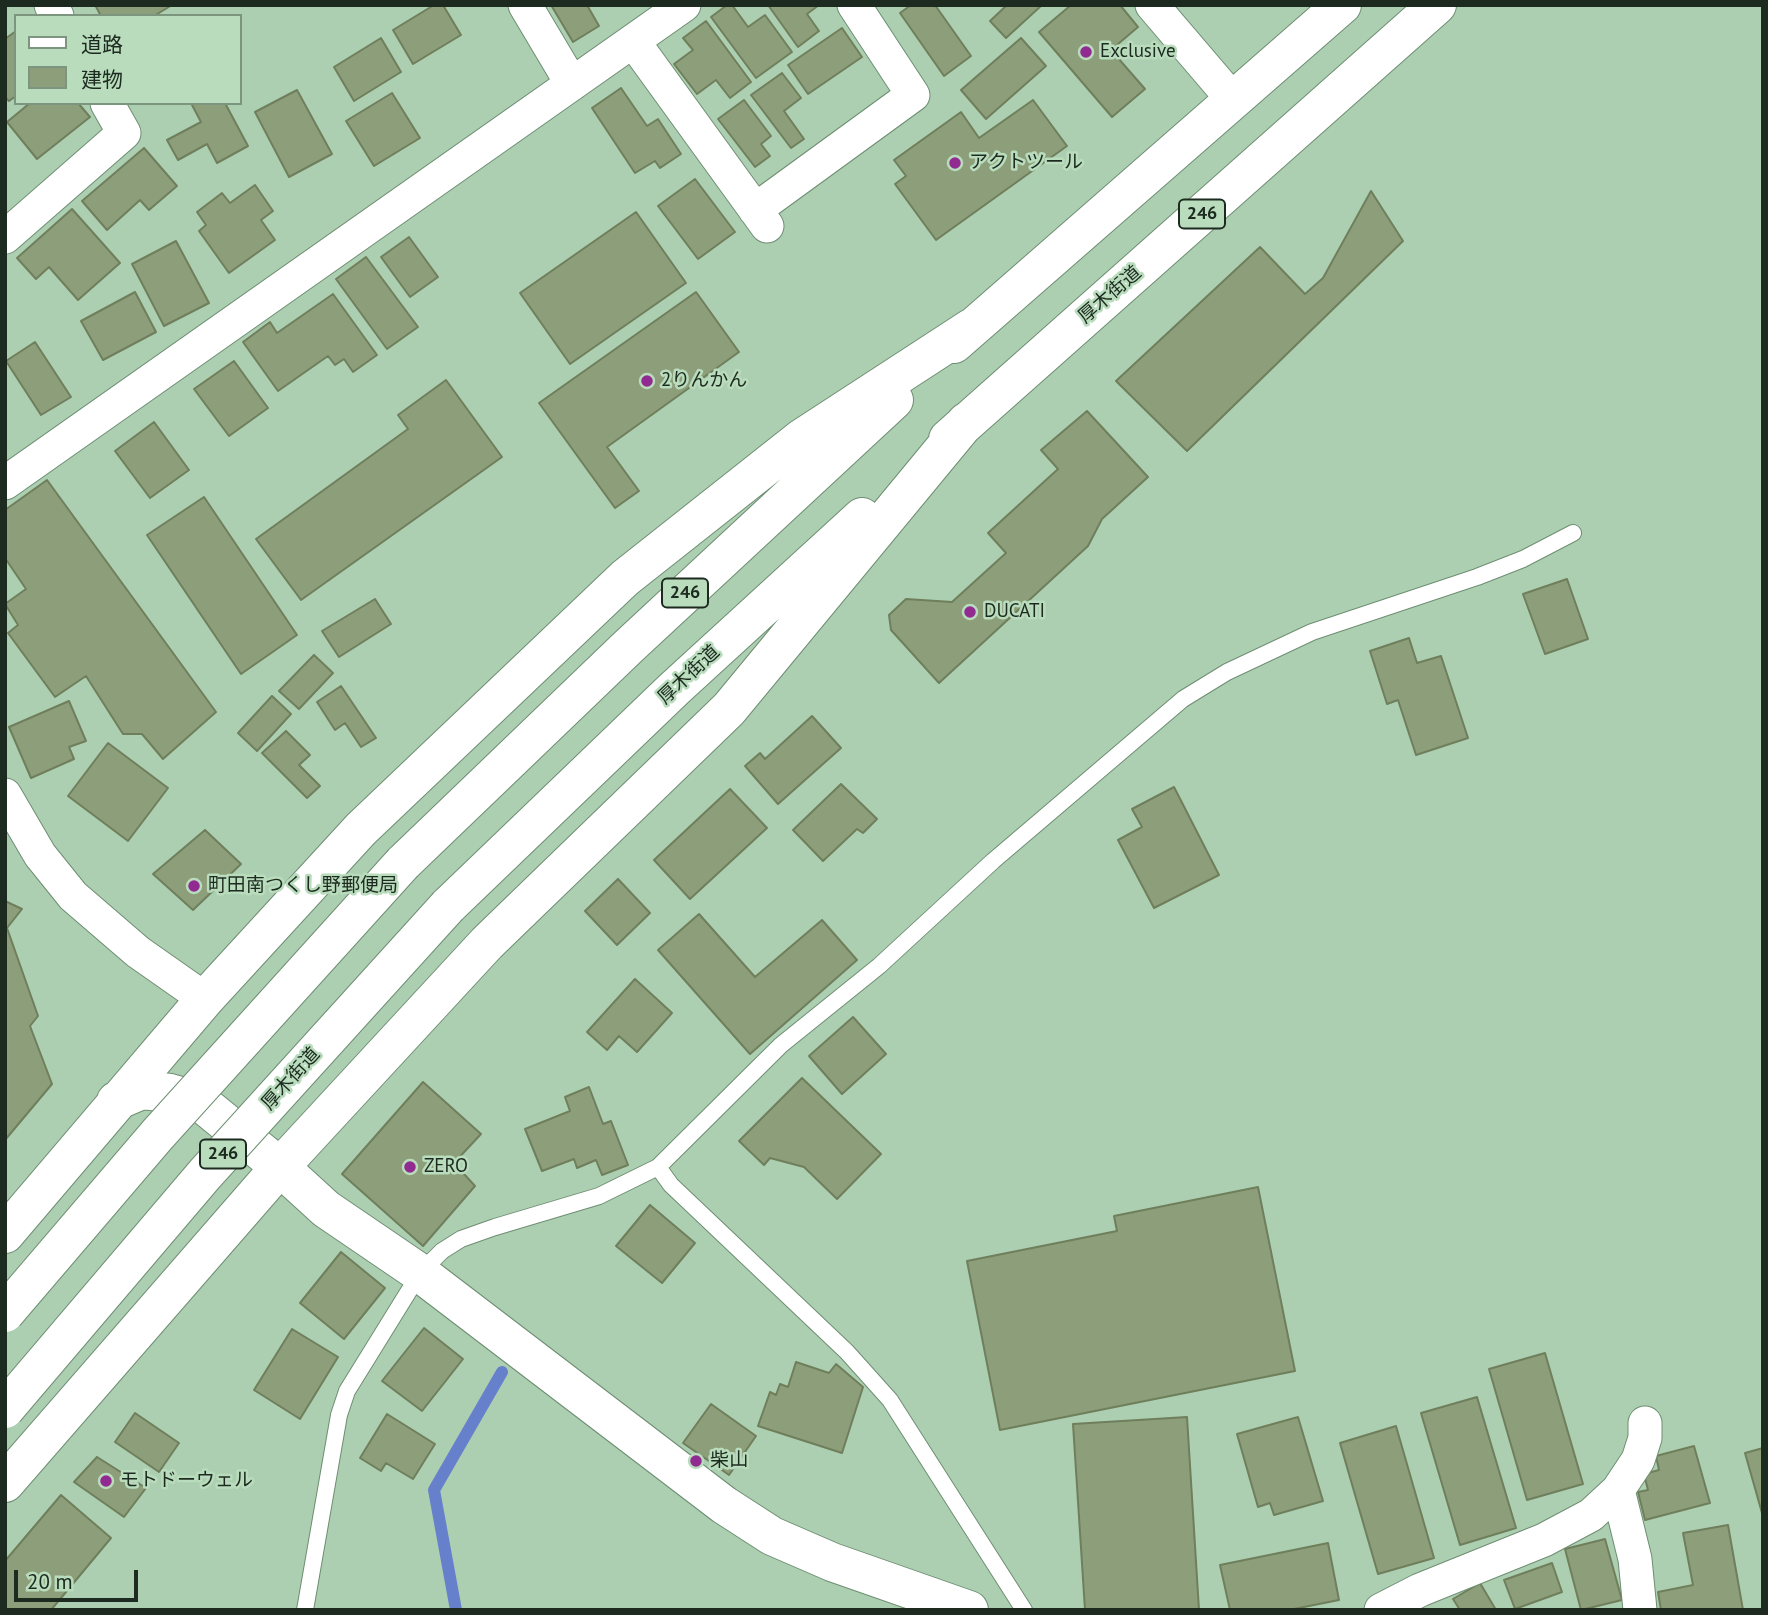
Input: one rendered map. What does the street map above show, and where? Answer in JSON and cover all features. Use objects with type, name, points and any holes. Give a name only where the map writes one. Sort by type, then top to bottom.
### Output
[{"type":"main road","name":"246","points":[[5,1313],[158,1134],[403,863],[628,647],[971,328],[1342,5]]},
{"type":"main road","name":"厚木街道","points":[[5,1409],[205,1174],[448,906],[674,689],[966,422],[1437,5]]},
{"type":"main road","points":[[5,1234],[205,999],[361,829],[625,578],[802,438],[971,328]]},
{"type":"main road","points":[[5,1483],[279,1167],[486,943],[729,709],[966,422]]},
{"type":"main road","points":[[116,1101],[142,1090],[170,1093],[199,1101],[326,1209],[421,1273],[724,1505],[772,1536],[832,1562],[968,1610]]},
{"type":"street","points":[[526,5],[572,84]]},
{"type":"street","points":[[5,483],[684,5]]},
{"type":"street","points":[[633,41],[762,219],[913,95],[854,5]]},
{"type":"street","points":[[1152,5],[1234,100]]},
{"type":"street","points":[[5,237],[124,134],[108,105]]},
{"type":"street","points":[[5,795],[40,855],[73,896],[138,952],[205,999]]},
{"type":"street","points":[[1381,1610],[1420,1590],[1544,1541],[1591,1515],[1618,1490],[1637,1460],[1645,1438],[1645,1423]]},
{"type":"street","points":[[1618,1490],[1634,1559],[1640,1610]]},
{"type":"lane","points":[[305,1610],[339,1415],[347,1391],[421,1273],[442,1251],[461,1239],[599,1196],[658,1167],[781,1045],[879,966],[993,861],[1182,699],[1227,672],[1312,632],[1477,577],[1523,559],[1573,533]]},
{"type":"lane","points":[[658,1167],[671,1185],[847,1352],[890,1400],[1024,1610]]},
{"type":"building","points":[[95,5],[172,5],[157,14],[100,14]]},
{"type":"building","points":[[434,5],[443,5],[461,35],[413,64],[393,30]]},
{"type":"building","points":[[551,5],[587,5],[599,26],[573,42]]},
{"type":"building","points":[[727,5],[732,5],[748,27],[765,15],[792,52],[756,78],[711,17]]},
{"type":"building","points":[[768,5],[819,5],[807,14],[819,31],[798,47]]},
{"type":"building","points":[[911,5],[935,5],[971,56],[944,76],[900,13]]},
{"type":"building","points":[[1007,5],[1042,5],[1006,38],[990,21]]},
{"type":"building","points":[[1071,5],[1120,5],[1138,27],[1111,50],[1145,89],[1112,117],[1039,32]]},
{"type":"building","points":[[706,21],[751,82],[730,98],[716,80],[697,94],[674,64],[693,50],[683,38]]},
{"type":"building","points":[[842,28],[862,57],[808,94],[788,65]]},
{"type":"building","points":[[14,32],[14,97],[9,101],[5,97],[5,39]]},
{"type":"building","points":[[381,38],[401,72],[354,101],[334,67]]},
{"type":"building","points":[[1021,38],[1046,66],[986,119],[961,90]]},
{"type":"building","points":[[782,73],[801,98],[784,111],[804,139],[791,148],[751,95]]},
{"type":"building","points":[[621,88],[647,126],[658,119],[681,154],[660,168],[655,161],[635,173],[592,108]]},
{"type":"building","points":[[297,90],[332,154],[289,177],[255,112]]},
{"type":"building","points":[[392,93],[420,138],[374,166],[346,121]]},
{"type":"building","points":[[744,100],[771,136],[761,144],[770,156],[755,167],[718,119]]},
{"type":"building","points":[[1033,100],[1067,146],[936,240],[895,184],[906,176],[894,160],[961,112],[979,138]]},
{"type":"building","points":[[28,105],[80,105],[90,117],[37,159],[7,122]]},
{"type":"building","points":[[192,105],[226,105],[248,146],[217,163],[207,144],[178,160],[167,140],[201,122]]},
{"type":"building","points":[[144,148],[177,186],[149,210],[140,200],[107,230],[82,201]]},
{"type":"building","points":[[695,179],[735,232],[698,259],[658,206]]},
{"type":"building","points":[[255,185],[273,211],[261,220],[275,240],[229,273],[199,231],[206,225],[197,212],[222,193],[230,203]]},
{"type":"building","points":[[1371,191],[1403,241],[1187,451],[1116,381],[1260,247],[1305,294],[1323,278]]},
{"type":"building","points":[[72,209],[120,263],[78,300],[49,267],[36,279],[17,258]]},
{"type":"building","points":[[636,212],[686,283],[570,364],[520,293]]},
{"type":"building","points":[[409,237],[438,277],[410,297],[381,257]]},
{"type":"building","points":[[176,241],[209,303],[164,326],[132,264]]},
{"type":"building","points":[[366,257],[418,327],[387,349],[336,279]]},
{"type":"building","points":[[135,292],[156,332],[103,360],[81,321]]},
{"type":"building","points":[[696,292],[739,352],[607,447],[639,491],[615,508],[539,403]]},
{"type":"building","points":[[333,294],[377,355],[353,372],[344,359],[335,365],[328,356],[278,391],[243,342],[270,322],[277,333]]},
{"type":"building","points":[[35,342],[71,397],[41,415],[6,361]]},
{"type":"building","points":[[234,361],[268,408],[229,436],[194,389]]},
{"type":"building","points":[[446,380],[502,457],[301,600],[256,539],[408,429],[398,415]]},
{"type":"building","points":[[1087,411],[1148,477],[1102,519],[1088,546],[939,683],[891,630],[889,615],[906,599],[952,602],[1006,553],[988,533],[1058,469],[1041,450]]},
{"type":"building","points":[[154,422],[189,470],[150,498],[115,451]]},
{"type":"building","points":[[47,480],[216,712],[163,759],[142,734],[123,734],[86,676],[55,697],[8,633],[18,625],[5,604],[26,589],[5,558],[5,510]]},
{"type":"building","points":[[204,497],[297,635],[241,674],[147,535]]},
{"type":"building","points":[[1567,579],[1588,639],[1545,654],[1523,594]]},
{"type":"building","points":[[375,599],[391,624],[339,657],[322,631]]},
{"type":"building","points":[[1409,638],[1417,663],[1441,656],[1468,738],[1416,755],[1398,700],[1387,704],[1370,651]]},
{"type":"building","points":[[314,655],[333,673],[299,709],[279,691]]},
{"type":"building","points":[[341,686],[376,738],[361,747],[345,723],[335,730],[317,702]]},
{"type":"building","points":[[272,696],[291,714],[257,751],[238,733]]},
{"type":"building","points":[[69,701],[86,741],[69,747],[74,759],[31,778],[9,727]]},
{"type":"building","points":[[812,716],[841,748],[778,804],[745,766],[760,753],[765,759]]},
{"type":"building","points":[[286,731],[310,755],[299,765],[320,786],[307,798],[262,753]]},
{"type":"building","points":[[108,743],[168,788],[128,841],[68,796]]},
{"type":"building","points":[[841,784],[877,819],[863,833],[857,829],[823,861],[793,830]]},
{"type":"building","points":[[1174,787],[1219,875],[1154,908],[1118,840],[1142,827],[1132,809]]},
{"type":"building","points":[[730,789],[767,828],[690,899],[654,860]]},
{"type":"building","points":[[205,830],[241,864],[193,910],[153,874]]},
{"type":"building","points":[[618,879],[650,913],[617,945],[585,911]]},
{"type":"building","points":[[5,901],[22,909],[7,928],[38,1016],[30,1026],[52,1084],[5,1140]]},
{"type":"building","points":[[699,914],[755,977],[822,920],[857,960],[750,1054],[658,950]]},
{"type":"building","points":[[635,979],[672,1013],[637,1052],[619,1036],[607,1050],[587,1032]]},
{"type":"building","points":[[853,1017],[886,1054],[842,1094],[809,1056]]},
{"type":"building","points":[[802,1078],[881,1154],[837,1199],[804,1167],[770,1158],[764,1165],[739,1141]]},
{"type":"building","points":[[423,1082],[481,1134],[454,1163],[475,1186],[423,1246],[342,1174]]},
{"type":"building","points":[[589,1087],[603,1124],[611,1121],[628,1165],[602,1175],[596,1160],[577,1168],[574,1159],[542,1171],[525,1129],[570,1111],[565,1097]]},
{"type":"building","points":[[1258,1187],[1295,1371],[1000,1430],[967,1261],[1117,1231],[1114,1216]]},
{"type":"building","points":[[650,1205],[695,1243],[662,1283],[616,1246]]},
{"type":"building","points":[[341,1252],[385,1288],[344,1339],[300,1303]]},
{"type":"building","points":[[424,1328],[463,1359],[422,1411],[382,1381]]},
{"type":"building","points":[[292,1329],[338,1357],[300,1419],[254,1390]]},
{"type":"building","points":[[1545,1353],[1583,1484],[1527,1500],[1489,1369]]},
{"type":"building","points":[[796,1362],[829,1373],[836,1364],[863,1387],[842,1453],[758,1426],[770,1392],[776,1395],[780,1384],[788,1387]]},
{"type":"building","points":[[1477,1397],[1516,1528],[1460,1545],[1421,1413]]},
{"type":"building","points":[[711,1404],[756,1436],[729,1475],[683,1443]]},
{"type":"building","points":[[135,1413],[179,1443],[159,1472],[115,1442]]},
{"type":"building","points":[[387,1414],[435,1444],[413,1479],[386,1463],[381,1471],[360,1458]]},
{"type":"building","points":[[1187,1417],[1199,1610],[1085,1610],[1073,1424]]},
{"type":"building","points":[[1298,1417],[1323,1501],[1274,1515],[1270,1503],[1258,1507],[1237,1434]]},
{"type":"building","points":[[1396,1426],[1434,1558],[1378,1574],[1340,1443]]},
{"type":"building","points":[[1694,1446],[1710,1503],[1645,1520],[1638,1492],[1648,1490],[1644,1474],[1659,1470],[1656,1456]]},
{"type":"building","points":[[1763,1448],[1763,1513],[1762,1513],[1745,1453]]},
{"type":"building","points":[[97,1457],[146,1488],[124,1517],[74,1482]]},
{"type":"building","points":[[61,1495],[111,1538],[51,1610],[5,1610],[5,1561]]},
{"type":"building","points":[[1728,1525],[1743,1610],[1661,1610],[1658,1592],[1693,1585],[1683,1533]]},
{"type":"building","points":[[1605,1539],[1622,1600],[1581,1610],[1565,1549]]},
{"type":"building","points":[[1328,1543],[1339,1600],[1289,1610],[1230,1610],[1220,1565]]},
{"type":"building","points":[[1552,1563],[1562,1592],[1515,1609],[1504,1580]]},
{"type":"building","points":[[1480,1583],[1496,1610],[1460,1610],[1453,1599]]},
{"type":"waterway","points":[[456,1610],[434,1490],[502,1372]]},
{"type":"place","name":"Exclusive","points":[[1086,52]]},
{"type":"place","name":"アクトツール","points":[[955,163]]},
{"type":"place","name":"2りんかん","points":[[647,381]]},
{"type":"place","name":"DUCATI","points":[[970,612]]},
{"type":"place","name":"町田南つくし野郵便局","points":[[194,886]]},
{"type":"place","name":"ZERO","points":[[410,1167]]},
{"type":"place","name":"柴山","points":[[696,1461]]},
{"type":"place","name":"モトドーウェル","points":[[106,1481]]}]
